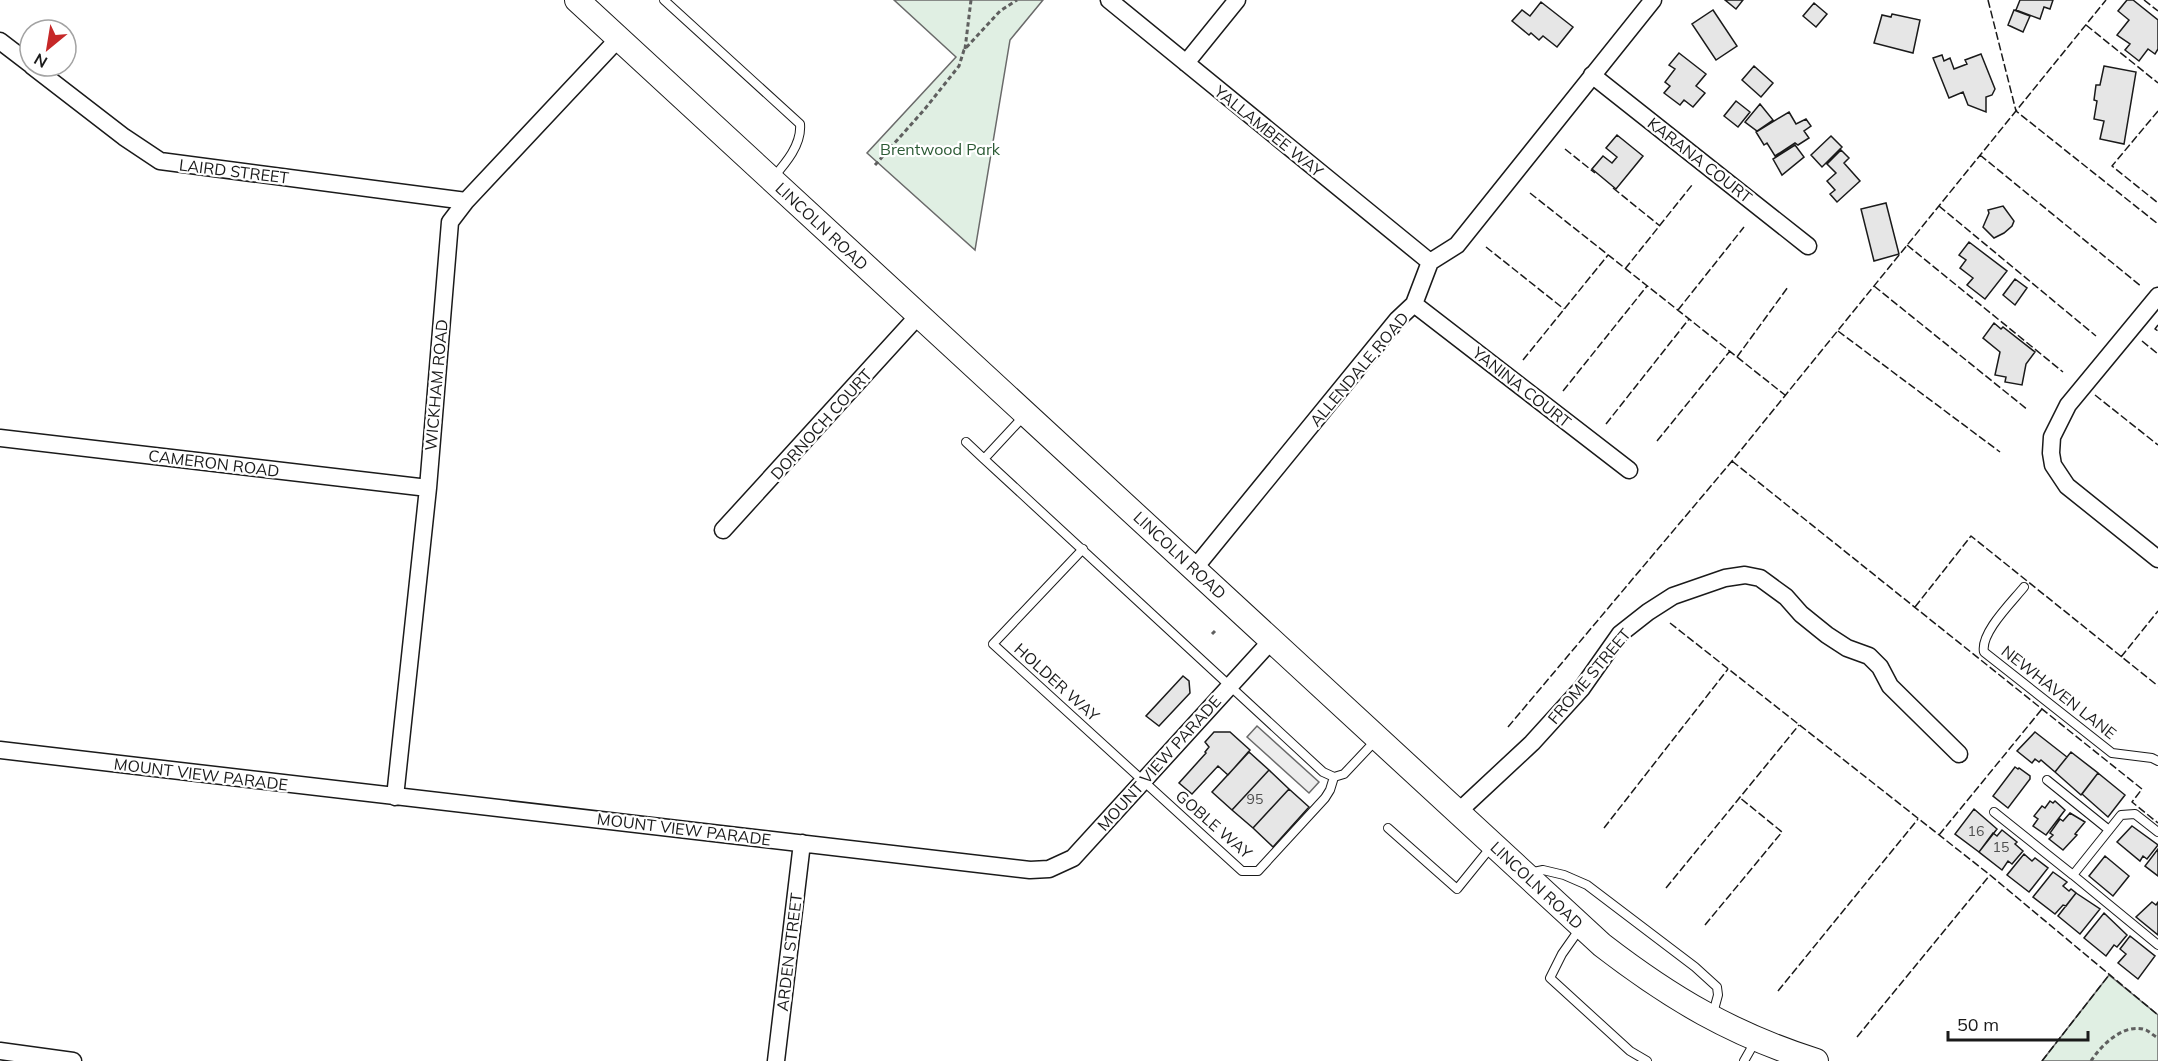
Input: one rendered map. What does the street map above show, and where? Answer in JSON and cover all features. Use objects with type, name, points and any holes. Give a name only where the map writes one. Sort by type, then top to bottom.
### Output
[{"type":"main road","name":"LINCOLN ROAD","points":[[576,0],[1581,926],[1642,976],[1680,1001],[1756,1040],[1816,1061]]},
{"type":"street","name":"YALLAMBEE WAY","points":[[1108,0],[1430,262]]},
{"type":"street","points":[[1186,63],[1237,0]]},
{"type":"street","points":[[1430,262],[1457,244],[1653,0]]},
{"type":"street","name":"WICKHAM ROAD","points":[[395,797],[428,488],[450,222],[466,201],[619,38]]},
{"type":"street","name":"LAIRD STREET","points":[[0,41],[18,55]]},
{"type":"street","name":"KARANA COURT","points":[[1592,75],[1808,246]]},
{"type":"street","name":"LAIRD STREET","points":[[48,78],[124,137],[160,161],[466,201]]},
{"type":"street","name":"ALLENDALE ROAD","points":[[1194,569],[1397,320],[1414,304],[1430,262]]},
{"type":"street","points":[[2158,296],[2068,405],[2052,437],[2051,453],[2053,465],[2067,486],[2158,559]]},
{"type":"street","name":"YANINA COURT","points":[[1414,304],[1629,470]]},
{"type":"street","name":"DORNOCH COURT","points":[[723,530],[918,316]]},
{"type":"street","name":"CAMERON ROAD","points":[[0,438],[428,488]]},
{"type":"street","name":"FROME STREET","points":[[1458,812],[1532,743],[1554,719],[1582,688],[1620,634],[1673,596],[1704,584],[1745,575],[1760,578],[1786,597],[1801,614],[1846,648],[1869,656],[1880,667],[1890,686],[1959,753]]},
{"type":"street","name":"MOUNT VIEW PARADE","points":[[0,750],[1030,870],[1049,869],[1073,858],[1272,640]]},
{"type":"street","name":"ARDEN STREET","points":[[776,1061],[802,843]]},
{"type":"street","points":[[0,1051],[73,1061]]},
{"type":"lane","points":[[663,0],[800,124],[801,133],[790,157],[772,179]]},
{"type":"lane","points":[[984,459],[1026,414]]},
{"type":"lane","points":[[966,442],[1323,772],[1334,777],[1344,774],[1377,738]]},
{"type":"lane","name":"HOLDER WAY","points":[[1083,549],[993,644],[1143,782]]},
{"type":"lane","name":"NEWHAVEN LANE","points":[[2024,587],[1988,632],[1983,646],[1984,652],[2112,753],[2152,758],[2158,761]]},
{"type":"lane","name":"GOBLE WAY","points":[[1143,782],[1242,871],[1258,871],[1325,798],[1334,777]]},
{"type":"lane","points":[[2047,780],[2109,830]]},
{"type":"lane","points":[[1994,812],[2158,945]]},
{"type":"lane","points":[[2073,875],[2121,815],[2135,814],[2158,832]]},
{"type":"lane","points":[[1388,828],[1457,889],[1493,844]]},
{"type":"lane","points":[[1526,874],[1543,870],[1564,875],[1587,885],[1695,967],[1717,987],[1716,1004],[1711,1018]]},
{"type":"lane","points":[[1581,926],[1562,954],[1550,978],[1630,1051],[1647,1061]]},
{"type":"lane","points":[[1744,1061],[1756,1040]]},
{"type":"path","points":[[875,165],[959,66],[964,50],[971,0]]},
{"type":"path","points":[[964,50],[1000,11],[1017,0]]},
{"type":"path","points":[[2091,1061],[2114,1037],[2130,1029],[2145,1030],[2158,1038]]},
{"type":"green space","name":"Brentwood Park","points":[[894,0],[1043,0],[1010,40],[975,250],[867,153],[956,57]]},
{"type":"green space","points":[[2109,975],[2158,1015],[2158,1061],[2042,1061]]},
{"type":"shaded area","points":[[1257,726],[1319,782],[1309,793],[1247,737]]},
{"type":"building","points":[[1725,0],[1743,0],[1736,9]]},
{"type":"building","points":[[2020,0],[2053,0],[2050,9],[2044,7],[2040,19],[2016,10]]},
{"type":"building","points":[[2127,0],[2133,0],[2158,20],[2158,49],[2155,54],[2148,49],[2139,61],[2125,50],[2130,44],[2117,35],[2129,20],[2118,11]]},
{"type":"building","points":[[1541,2],[1573,27],[1557,47],[1543,36],[1539,40],[1531,33],[1529,35],[1512,21],[1522,10],[1530,16]]},
{"type":"building","points":[[1814,3],[1827,14],[1816,27],[1803,16]]},
{"type":"building","points":[[1713,10],[1737,46],[1716,60],[1692,24]]},
{"type":"building","points":[[2014,10],[2030,16],[2023,32],[2008,25]]},
{"type":"building","points":[[1892,14],[1920,20],[1913,53],[1874,43],[1882,15],[1891,17]]},
{"type":"building","points":[[1679,53],[1706,74],[1696,86],[1705,93],[1693,107],[1684,100],[1680,105],[1664,93],[1670,86],[1665,82],[1675,69],[1669,65]]},
{"type":"building","points":[[1981,54],[1995,89],[1992,95],[1986,97],[1986,112],[1968,105],[1963,92],[1949,98],[1933,58],[1942,55],[1944,61],[1950,58],[1954,69],[1967,64],[1965,60]]},
{"type":"building","points":[[1754,66],[1773,83],[1761,97],[1742,80]]},
{"type":"building","points":[[2104,66],[2136,72],[2124,144],[2100,139],[2104,121],[2094,119],[2097,101],[2094,100],[2096,85],[2100,85]]},
{"type":"building","points":[[1736,101],[1750,112],[1738,127],[1724,116]]},
{"type":"building","points":[[1760,104],[1773,120],[1757,131],[1745,122]]},
{"type":"building","points":[[1789,112],[1796,124],[1806,119],[1811,126],[1804,131],[1809,138],[1798,145],[1795,143],[1775,156],[1756,132]]},
{"type":"building","points":[[1617,135],[1643,156],[1616,189],[1592,169],[1603,156],[1612,163],[1617,157],[1606,148]]},
{"type":"building","points":[[1831,136],[1842,147],[1822,167],[1811,155]]},
{"type":"building","points":[[1795,145],[1804,157],[1782,175],[1773,159]]},
{"type":"building","points":[[1841,150],[1849,158],[1844,163],[1860,181],[1837,202],[1830,194],[1835,190],[1827,181],[1836,173],[1827,164]]},
{"type":"building","points":[[1886,203],[1899,254],[1874,261],[1861,209]]},
{"type":"building","points":[[2003,206],[2014,221],[2004,233],[1994,238],[1983,227],[1989,213],[1988,210]]},
{"type":"building","points":[[1969,242],[2007,271],[1985,299],[1967,285],[1973,278],[1960,268],[1966,260],[1959,255]]},
{"type":"building","points":[[2015,279],[2027,288],[2015,305],[2003,295]]},
{"type":"building","points":[[1994,323],[2001,329],[2003,327],[2035,352],[2026,364],[2022,385],[2005,382],[2006,377],[1995,375],[2000,352],[1983,338]]},
{"type":"building","points":[[1183,676],[1189,681],[1190,693],[1159,726],[1146,716]]},
{"type":"building","points":[[1214,732],[1230,732],[1250,750],[1228,775],[1218,766],[1192,794],[1179,783],[1206,753],[1209,747],[1205,742]]},
{"type":"building","points":[[2035,732],[2067,757],[2055,772],[2041,760],[2039,762],[2035,759],[2032,763],[2017,751]]},
{"type":"building","points":[[1249,752],[1269,770],[1232,810],[1212,792]]},
{"type":"building","points":[[2071,752],[2098,773],[2081,795],[2055,772]]},
{"type":"building","points":[[2015,767],[2030,776],[2030,779],[2008,808],[1993,796]]},
{"type":"building","points":[[1269,770],[1289,789],[1253,828],[1232,810]]},
{"type":"building","points":[[2098,773],[2125,795],[2108,817],[2082,794]]},
{"type":"building","points":[[1289,789],[1309,807],[1273,847],[1253,828]]},
{"type":"building","points":[[2050,801],[2053,803],[2055,801],[2065,810],[2046,835],[2033,826],[2038,819],[2034,816],[2042,806],[2045,808]]},
{"type":"building","points":[[1974,809],[1997,829],[1979,852],[1955,834]]},
{"type":"building","points":[[2070,813],[2085,822],[2063,850],[2049,839],[2053,835],[2050,833],[2060,819],[2063,821]]},
{"type":"building","points":[[2132,826],[2158,845],[2147,859],[2143,856],[2140,861],[2117,842]]},
{"type":"building","points":[[2002,830],[2017,842],[2015,844],[2023,851],[2012,864],[2008,861],[2002,870],[1979,852],[1993,833],[1997,836]]},
{"type":"building","points":[[2158,849],[2158,876],[2145,866]]},
{"type":"building","points":[[2024,854],[2032,861],[2035,858],[2048,868],[2029,892],[2007,875]]},
{"type":"building","points":[[2105,856],[2129,876],[2113,896],[2089,876]]},
{"type":"building","points":[[2053,872],[2067,882],[2063,886],[2076,893],[2066,906],[2063,905],[2055,914],[2033,897]]},
{"type":"building","points":[[2076,893],[2100,909],[2080,934],[2058,916]]},
{"type":"building","points":[[2152,902],[2156,905],[2158,902],[2158,935],[2136,917]]},
{"type":"building","points":[[2104,913],[2127,935],[2117,947],[2114,945],[2106,956],[2084,938]]},
{"type":"building","points":[[2130,936],[2155,956],[2138,979],[2118,963],[2126,954],[2120,949]]},
{"type":"fence","points":[[1988,0],[2016,111],[2158,224]]},
{"type":"fence","points":[[1508,727],[1732,461],[2106,0]]},
{"type":"fence","points":[[2144,0],[2158,11]]},
{"type":"fence","points":[[2086,25],[2158,83]]},
{"type":"fence","points":[[2158,111],[2112,166],[2158,203]]},
{"type":"fence","points":[[1565,149],[1595,173]]},
{"type":"fence","points":[[1980,155],[2142,287]]},
{"type":"fence","points":[[1625,269],[1692,185]]},
{"type":"fence","points":[[1613,188],[1660,226]]},
{"type":"fence","points":[[1530,193],[1785,395]]},
{"type":"fence","points":[[1939,206],[2096,336]]},
{"type":"fence","points":[[1678,310],[1744,227]]},
{"type":"fence","points":[[1907,245],[2063,372]]},
{"type":"fence","points":[[1486,247],[1564,309]]},
{"type":"fence","points":[[1523,360],[1608,255]]},
{"type":"fence","points":[[1563,391],[1647,286]]},
{"type":"fence","points":[[1874,286],[2028,410]]},
{"type":"fence","points":[[1737,357],[1788,287]]},
{"type":"fence","points":[[1606,424],[1689,319]]},
{"type":"fence","points":[[2158,325],[2155,329],[2158,331]]},
{"type":"fence","points":[[1838,331],[2000,452]]},
{"type":"fence","points":[[2142,341],[2158,354]]},
{"type":"fence","points":[[1657,441],[1730,351]]},
{"type":"fence","points":[[2095,395],[2158,445]]},
{"type":"fence","points":[[1732,461],[2142,789],[2132,802],[2158,823]]},
{"type":"fence","points":[[1915,607],[1971,536],[2158,686]]},
{"type":"fence","points":[[2121,657],[2158,611]]},
{"type":"fence","points":[[1670,623],[1990,875],[2158,1015]]},
{"type":"fence","points":[[1604,828],[1728,669]]},
{"type":"fence","points":[[1939,835],[2042,709]]},
{"type":"fence","points":[[1666,888],[1799,725]]},
{"type":"fence","points":[[1705,925],[1782,832],[1739,797]]},
{"type":"fence","points":[[1778,991],[1918,819]]},
{"type":"fence","points":[[1857,1037],[1990,875]]},
{"type":"fence","points":[[2042,1061],[2109,975]]}]
